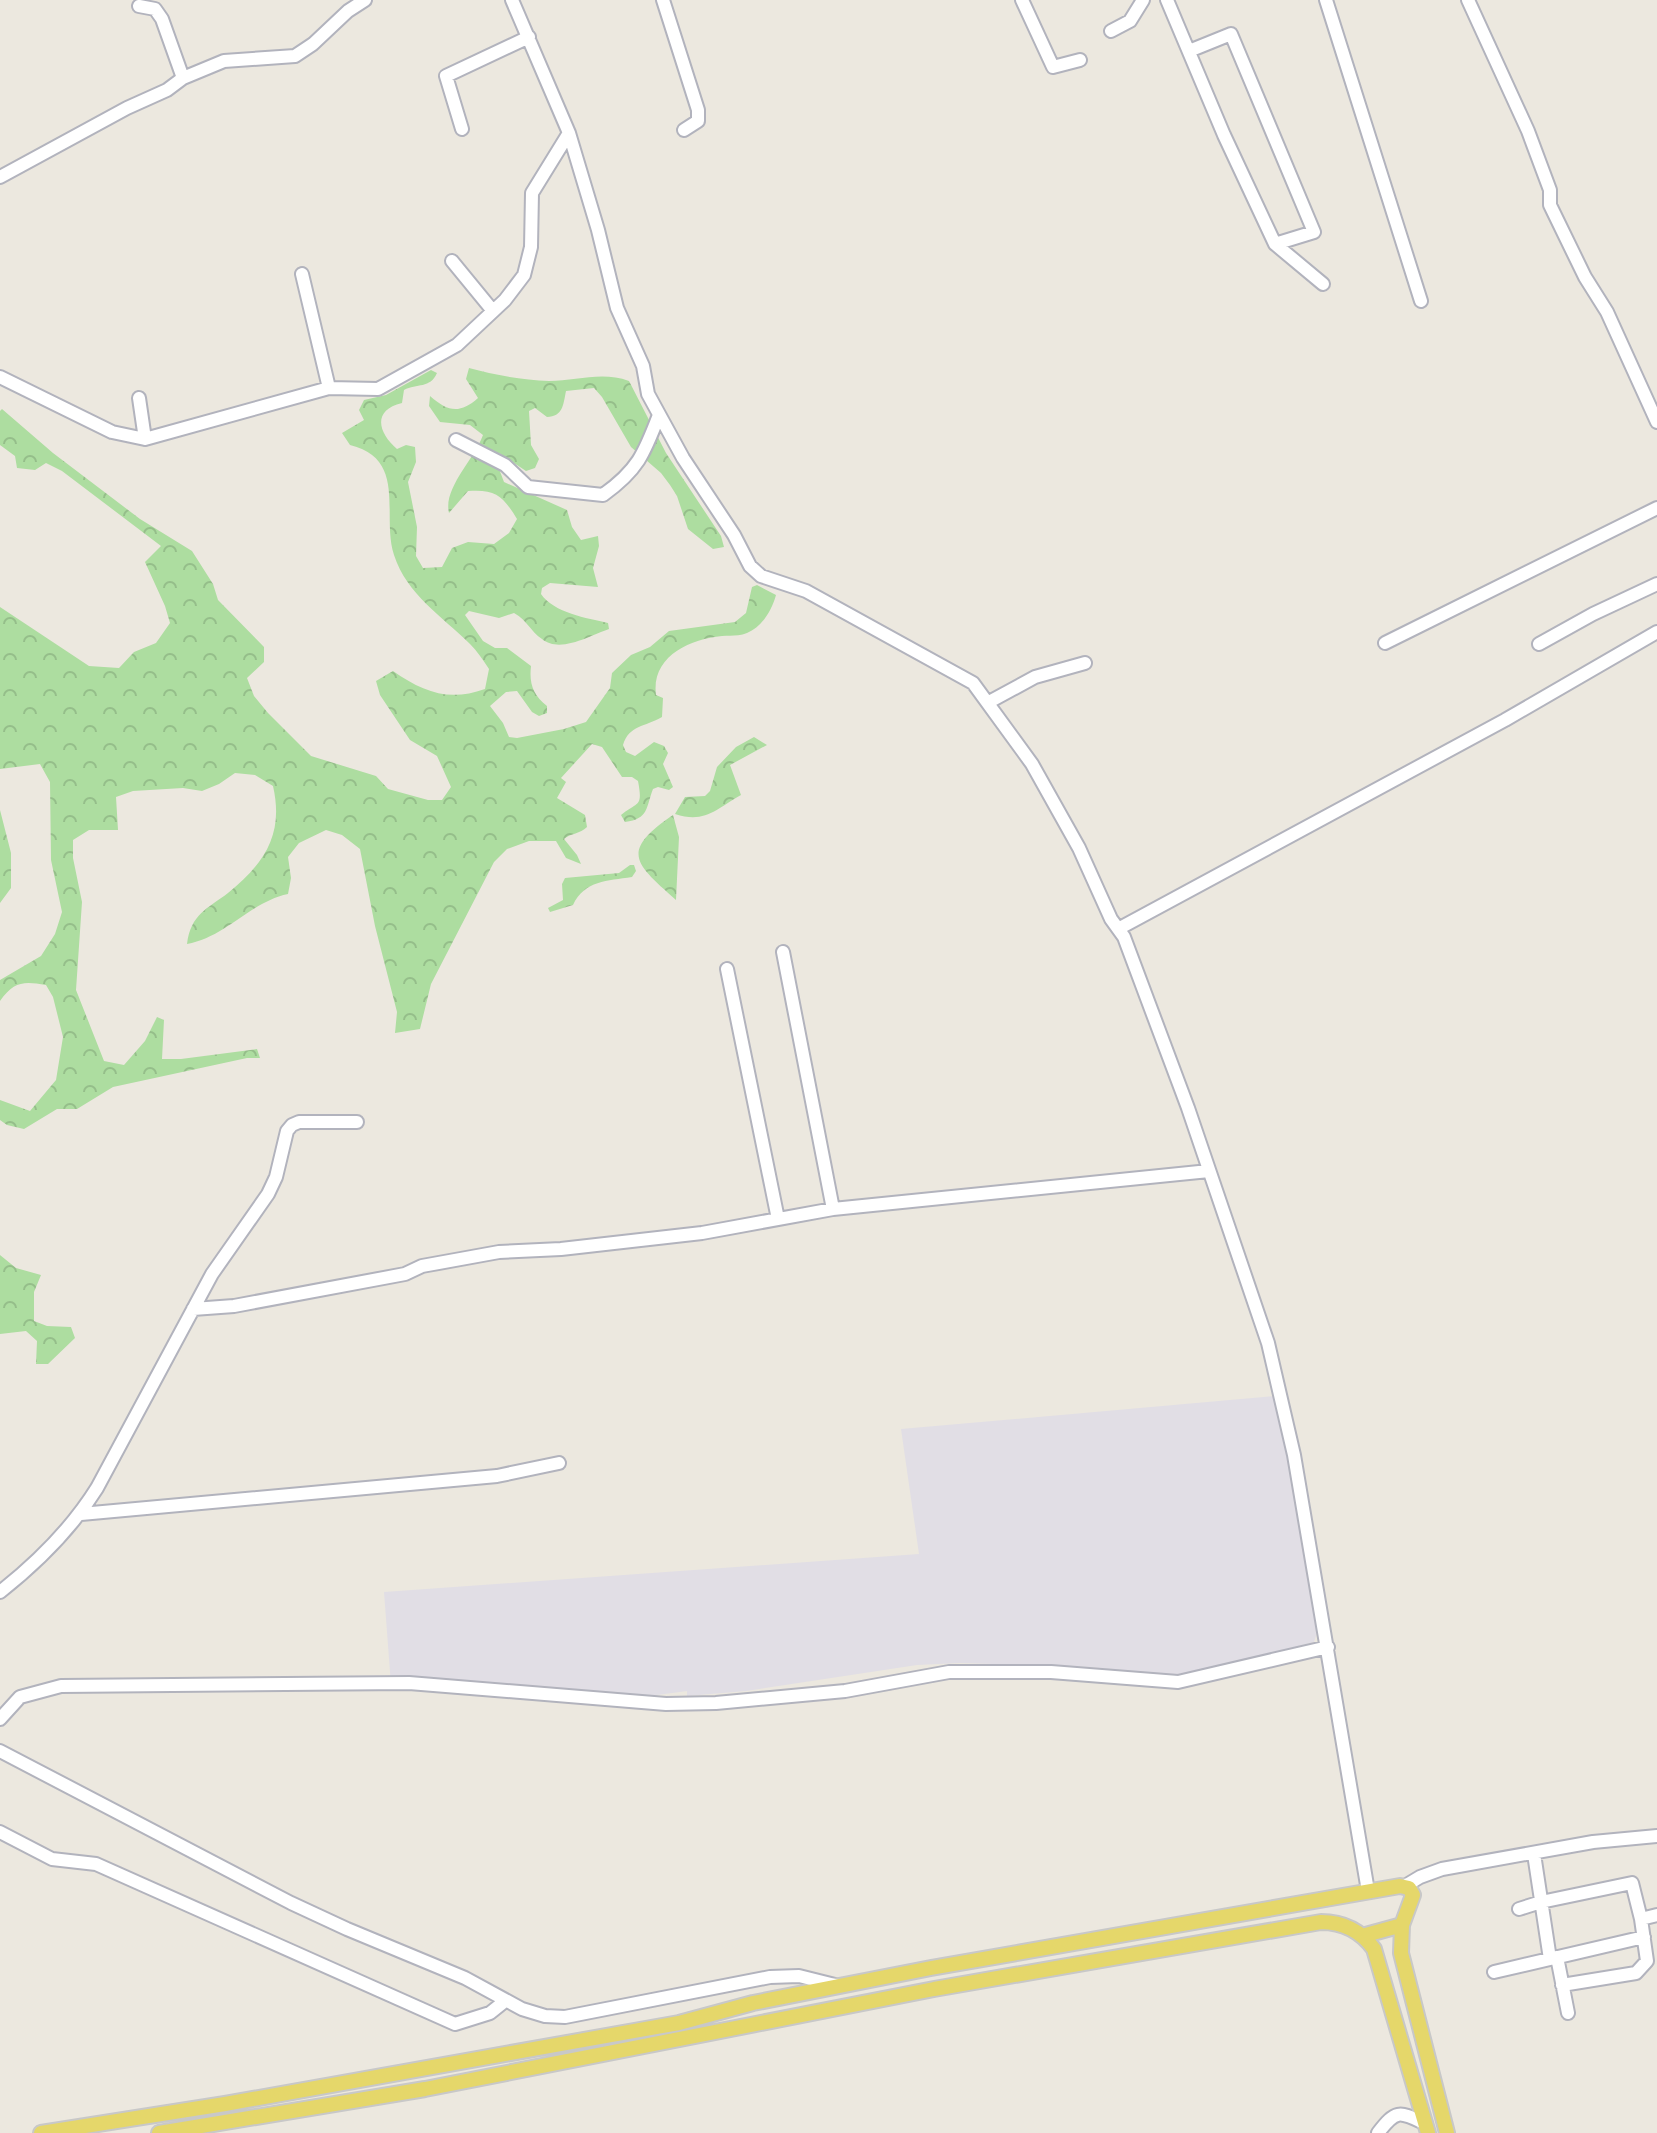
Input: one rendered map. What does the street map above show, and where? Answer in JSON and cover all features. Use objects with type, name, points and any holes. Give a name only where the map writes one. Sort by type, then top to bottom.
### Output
[{"type":"main road","points":[[41,2133],[225,2104],[672,2025],[713,2013],[931,1968],[1405,1886],[1411,1891],[1413,1899],[1402,1925],[1401,1953],[1447,2133]]},
{"type":"main road","points":[[1339,1896],[1344,1925]]},
{"type":"main road","points":[[159,2133],[425,2089],[716,2031],[1162,1948],[1321,1922],[1344,1925],[1362,1936],[1378,1958],[1427,2129]]},
{"type":"main road","points":[[1362,1936],[1402,1925]]},
{"type":"main road","points":[[713,2013],[716,2031]]},
{"type":"street","points":[[0,177],[167,90],[183,78],[224,61],[295,56],[365,0]]},
{"type":"street","points":[[512,0],[569,133],[617,308],[643,366],[648,394],[683,458],[734,535],[750,566],[761,576],[806,591],[973,683],[1024,751],[1059,810],[1111,919],[1124,937],[1268,1343],[1294,1455],[1368,1891]]},
{"type":"street","points":[[663,0],[698,110],[698,121],[684,130]]},
{"type":"street","points":[[1022,0],[1053,67],[1080,60]]},
{"type":"street","points":[[1111,31],[1130,21],[1143,0]]},
{"type":"street","points":[[1167,0],[1224,135],[1275,244],[1323,284]]},
{"type":"street","points":[[1326,0],[1421,301]]},
{"type":"street","points":[[1468,0],[1528,131],[1550,190],[1550,205],[1585,277],[1607,312],[1657,422]]},
{"type":"street","points":[[139,6],[155,9],[162,19],[183,78]]},
{"type":"street","points":[[1189,51],[1231,34],[1314,232],[1275,244]]},
{"type":"street","points":[[462,129],[446,76],[529,37]]},
{"type":"street","points":[[0,377],[112,432],[145,439],[329,388],[378,389],[457,345],[493,311],[524,275],[531,247],[532,193],[569,133]]},
{"type":"street","points":[[452,261],[493,311]]},
{"type":"street","points":[[302,274],[329,388]]},
{"type":"street","points":[[139,398],[145,439]]},
{"type":"street","points":[[456,440],[505,465],[528,487],[603,495],[626,478],[643,455],[659,415]]},
{"type":"street","points":[[1385,643],[1657,508]]},
{"type":"street","points":[[1539,644],[1657,584]]},
{"type":"street","points":[[1118,929],[1505,720],[1657,632]]},
{"type":"street","points":[[989,702],[1035,677],[1085,663]]},
{"type":"street","points":[[783,952],[833,1209]]},
{"type":"street","points":[[727,969],[778,1219]]},
{"type":"street","points":[[0,1592],[81,1514],[229,1247],[268,1194],[276,1177],[287,1131],[299,1122],[357,1122]]},
{"type":"street","points":[[193,1309],[234,1306],[405,1274],[422,1266],[499,1252],[576,1248],[702,1233],[833,1209],[1209,1171]]},
{"type":"street","points":[[81,1514],[497,1476],[559,1463]]},
{"type":"street","points":[[0,1719],[20,1697],[61,1686],[409,1683],[666,1704],[716,1703],[845,1691],[949,1672],[1051,1672],[1178,1682],[1328,1647]]},
{"type":"street","points":[[0,1751],[291,1903],[465,1978],[522,2009],[545,2016],[565,2017],[770,1977],[799,1976],[842,1987]]},
{"type":"street","points":[[0,1832],[52,1859],[96,1864],[455,2024],[490,2013],[505,2001]]},
{"type":"street","points":[[1405,1886],[1435,1871],[1593,1842],[1657,1836]]},
{"type":"street","points":[[1534,1854],[1541,1902],[1568,2013]]},
{"type":"street","points":[[1519,1909],[1632,1883],[1647,1961],[1636,1973],[1562,1985]]},
{"type":"street","points":[[1641,1919],[1657,1915]]},
{"type":"street","points":[[1494,1972],[1644,1937]]},
{"type":"street","points":[[1378,2133],[1390,2117],[1397,2114],[1404,2114],[1427,2129]]},
{"type":"shaded area","points":[[1276,1396],[1318,1630],[1314,1642],[1181,1677],[1089,1667],[960,1663],[917,1665],[746,1691],[687,1696],[687,1691],[635,1698],[391,1685],[384,1592],[919,1554],[901,1429]]},
{"type":"green space","points":[[469,368],[539,380],[599,377],[629,381],[666,453],[721,536],[724,547],[713,549],[688,529],[670,485],[631,447],[594,388],[566,391],[556,415],[547,417],[535,408],[529,411],[531,445],[539,459],[535,468],[526,471],[499,453],[496,461],[504,482],[567,510],[572,527],[581,540],[598,536],[599,546],[593,568],[598,587],[550,583],[542,588],[541,594],[562,610],[608,623],[609,629],[576,642],[558,645],[542,639],[514,613],[499,618],[469,611],[465,615],[483,641],[495,648],[507,648],[531,666],[533,689],[547,706],[547,713],[539,716],[532,712],[517,691],[506,692],[490,706],[509,737],[564,729],[586,722],[610,688],[612,673],[631,655],[650,647],[669,631],[735,622],[746,613],[752,587],[757,585],[776,595],[766,617],[757,627],[740,635],[709,638],[685,646],[666,660],[660,670],[656,695],[663,698],[662,717],[633,730],[623,745],[626,752],[635,756],[654,742],[664,746],[668,753],[663,764],[673,787],[669,790],[653,789],[643,815],[625,822],[621,815],[639,800],[638,781],[632,777],[622,777],[602,747],[592,744],[561,778],[566,782],[557,798],[585,815],[587,827],[564,839],[581,864],[566,858],[556,841],[529,841],[507,849],[494,862],[431,984],[420,1029],[395,1033],[397,1012],[375,926],[360,849],[342,835],[326,830],[299,843],[288,857],[291,878],[288,894],[262,904],[214,934],[187,944],[196,919],[241,882],[261,859],[276,819],[273,786],[255,775],[235,773],[202,791],[183,788],[133,791],[116,797],[118,830],[89,830],[73,840],[73,858],[82,902],[76,990],[104,1061],[124,1065],[145,1041],[157,1017],[164,1020],[162,1059],[257,1049],[260,1058],[247,1058],[113,1087],[77,1109],[57,1109],[24,1129],[7,1125],[0,1120],[0,1100],[30,1111],[56,1080],[63,1037],[53,997],[46,985],[20,984],[0,1001],[0,980],[41,956],[55,934],[62,912],[51,860],[50,782],[40,764],[0,769],[0,607],[89,666],[119,668],[134,652],[156,643],[170,623],[145,562],[161,546],[62,471],[46,463],[35,470],[17,468],[15,456],[0,445],[0,411],[2,409],[53,453],[140,519],[192,551],[213,584],[218,600],[264,647],[264,662],[247,678],[254,696],[311,756],[376,776],[388,789],[428,800],[442,800],[451,787],[437,756],[410,740],[380,695],[376,681],[393,671],[437,693],[460,695],[485,689],[489,669],[473,647],[407,582],[394,555],[391,540],[386,476],[380,463],[368,452],[350,445],[342,433],[364,420],[359,410],[364,400],[386,395],[431,370],[437,373],[427,384],[404,390],[402,403],[386,411],[381,423],[386,436],[397,449],[406,445],[415,447],[416,462],[408,482],[417,527],[416,556],[423,568],[442,567],[452,548],[468,542],[494,544],[509,533],[517,519],[498,496],[486,491],[468,491],[449,513],[448,503],[455,484],[483,435],[470,425],[440,422],[429,406],[430,396],[454,409],[465,407],[478,398],[466,379]]},
{"type":"green space","points":[[754,737],[767,745],[730,765],[741,795],[702,816],[675,814],[685,797],[705,796],[710,791],[717,767],[736,747]]},
{"type":"green space","points":[[0,810],[11,853],[11,888],[0,903]]},
{"type":"green space","points":[[673,815],[679,837],[676,900],[643,867],[639,858],[639,848],[645,839]]},
{"type":"green space","points":[[634,865],[636,871],[632,877],[590,886],[573,905],[550,912],[548,908],[563,900],[562,884],[565,878],[619,873]]},
{"type":"green space","points":[[0,1255],[16,1268],[41,1275],[34,1292],[34,1321],[47,1326],[71,1327],[75,1338],[48,1364],[36,1364],[37,1341],[26,1331],[0,1334]]}]
